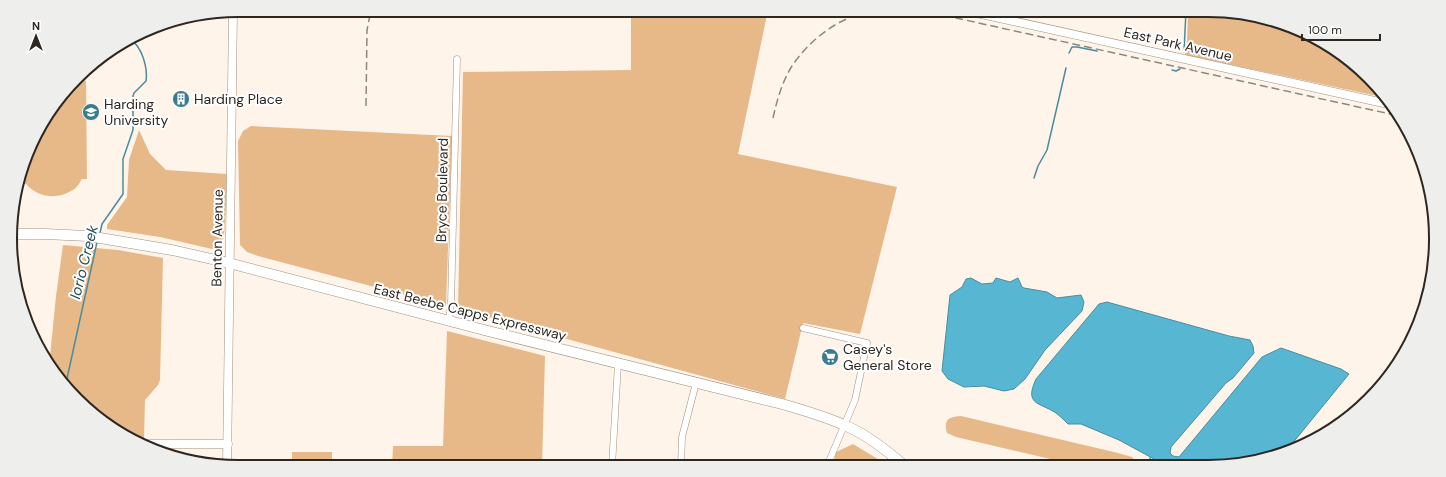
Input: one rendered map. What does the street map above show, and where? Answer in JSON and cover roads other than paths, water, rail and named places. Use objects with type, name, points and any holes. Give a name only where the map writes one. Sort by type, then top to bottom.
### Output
[{"type":"main road","name":"East Beebe Capps Expressway","points":[[17,234],[88,236],[121,240],[172,250],[229,263],[618,364],[782,404],[813,413],[844,425],[886,450],[898,460]]},
{"type":"street","name":"Benton Avenue","points":[[228,460],[233,17]]},
{"type":"street","name":"East Park Avenue","points":[[995,17],[1382,103]]},
{"type":"street","name":"Bryce Boulevard","points":[[449,321],[451,304],[457,59]]},
{"type":"street","points":[[803,328],[867,343],[855,400],[830,460]]},
{"type":"street","points":[[612,460],[618,364]]},
{"type":"street","points":[[681,460],[682,437],[696,383]]},
{"type":"street","points":[[157,444],[228,444]]},
{"type":"water","points":[[971,278],[982,284],[993,283],[996,278],[1010,282],[1018,278],[1022,287],[1024,288],[1047,292],[1057,298],[1081,295],[1084,302],[1082,311],[1045,350],[1025,379],[1014,389],[1004,391],[984,386],[964,387],[948,379],[942,371],[950,295],[962,287],[966,279]]},
{"type":"water","points":[[1107,302],[1229,336],[1250,340],[1253,346],[1254,353],[1171,447],[1170,453],[1173,456],[1179,457],[1262,357],[1281,348],[1341,369],[1349,374],[1292,443],[1251,456],[1222,460],[1156,460],[1119,440],[1081,424],[1068,424],[1050,409],[1035,402],[1033,398],[1033,387],[1036,379],[1099,304]]},
{"type":"waterway","points":[[1184,52],[1186,17]]},
{"type":"waterway","name":"Iorio Creek","points":[[100,233],[102,224],[123,194],[123,159],[133,130],[133,96],[134,93],[146,81],[145,64],[135,43]]},
{"type":"waterway","points":[[1069,53],[1072,47],[1097,51]]},
{"type":"waterway","points":[[1034,178],[1038,166],[1047,150],[1066,68]]},
{"type":"waterway","points":[[1172,70],[1176,71],[1180,69]]},
{"type":"waterway","name":"Iorio Creek","points":[[67,378],[97,242]]},
{"type":"railway","points":[[366,106],[367,30],[370,17]]},
{"type":"railway","points":[[773,118],[780,91],[792,66],[808,46],[818,37],[828,29],[852,17]]},
{"type":"railway","points":[[952,17],[1391,114]]},
{"type":"place","name":"Harding Place","points":[[181,99]]},
{"type":"place","name":"Harding University","points":[[91,112]]},
{"type":"place","name":"Casey's General Store","points":[[830,357]]}]
